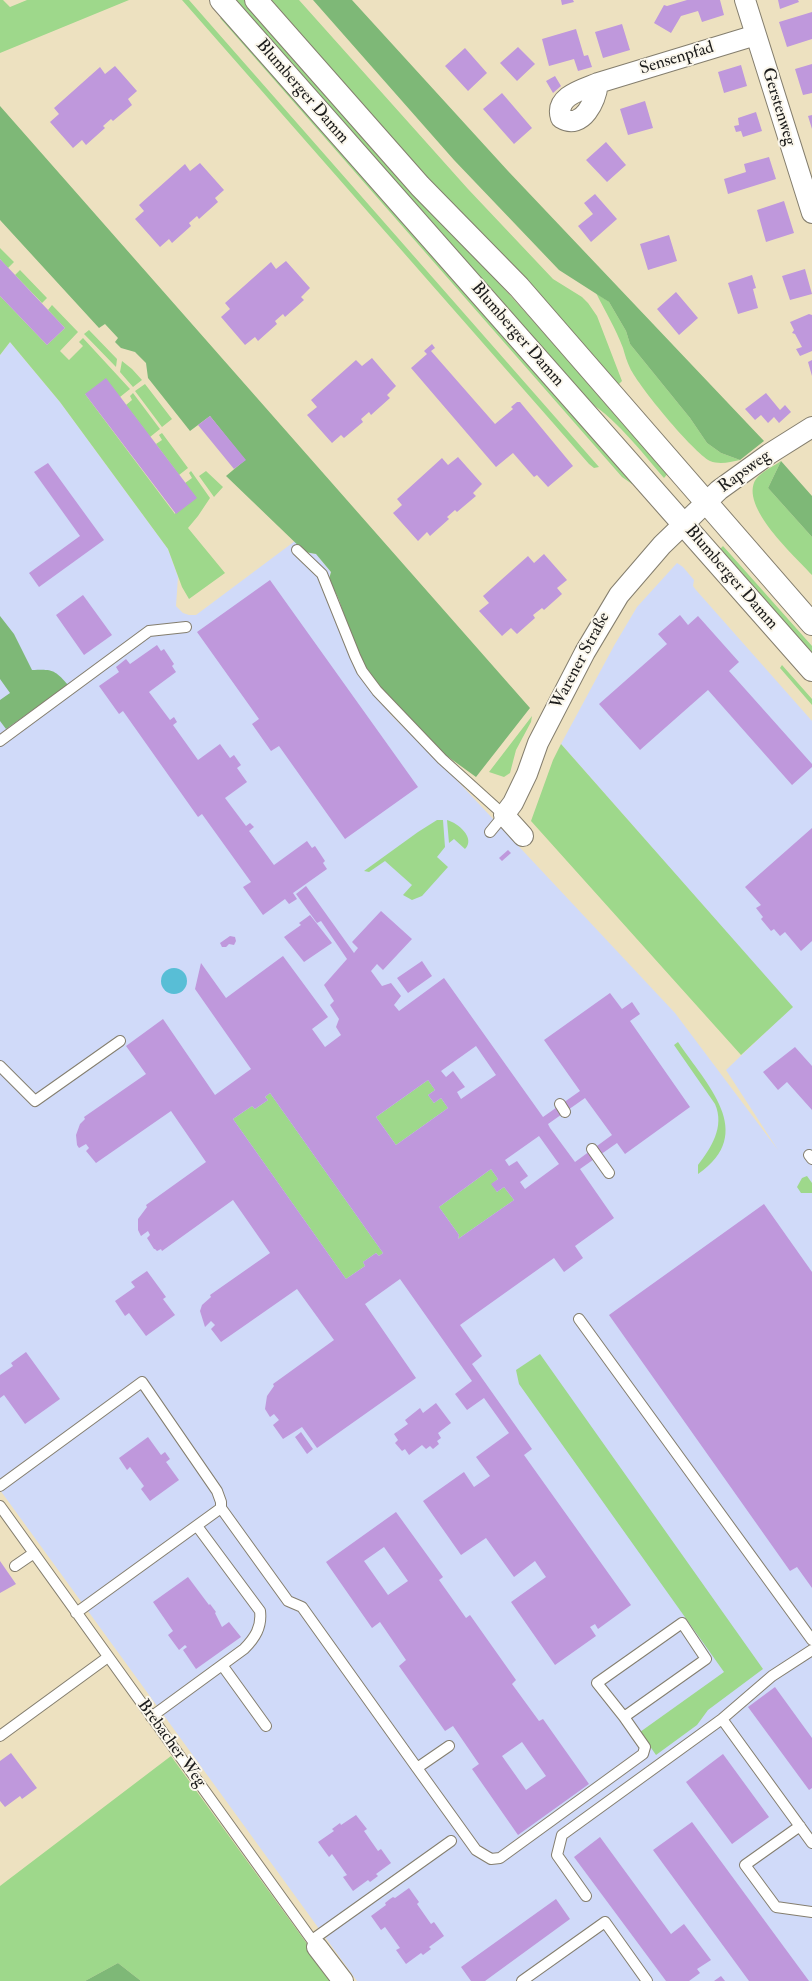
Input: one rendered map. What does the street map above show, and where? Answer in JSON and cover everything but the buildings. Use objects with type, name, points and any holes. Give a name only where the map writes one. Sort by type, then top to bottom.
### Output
[{"type":"main road","name":"Blumberger Damm","points":[[221,0],[812,670]]},
{"type":"main road","name":"Blumberger Damm","points":[[256,0],[420,186],[519,287],[812,624]]},
{"type":"street","name":"Gerstenweg","points":[[745,0],[812,213]]},
{"type":"street","name":"Sensenpfad","points":[[598,83],[756,35]]},
{"type":"street","name":"Rapsweg","points":[[683,524],[732,480],[812,427]]},
{"type":"street","name":"Warener Straße","points":[[504,815],[512,803],[526,774],[538,743],[566,687],[614,601],[647,562],[683,524]]},
{"type":"street","points":[[504,815],[524,836]]},
{"type":"street","name":"Brebacher Weg","points":[[315,1943],[343,1981]]},
{"type":"lane","points":[[297,550],[322,574],[362,671],[377,691],[442,759],[504,815],[490,832]]},
{"type":"lane","points":[[0,741],[149,631],[186,627]]},
{"type":"lane","points":[[0,1066],[12,1080],[35,1101],[120,1041]]},
{"type":"lane","points":[[592,1149],[609,1173]]},
{"type":"lane","points":[[579,1319],[812,1640]]},
{"type":"lane","points":[[0,1486],[142,1382],[217,1491],[221,1502],[221,1508],[288,1601],[302,1607],[476,1850],[491,1859],[500,1858],[643,1754],[645,1747],[597,1683],[682,1623],[706,1659],[624,1717]]},
{"type":"lane","name":"Brebacher Weg","points":[[1,1508],[315,1943]]},
{"type":"lane","points":[[76,1613],[221,1508]]},
{"type":"lane","points":[[151,1716],[244,1649],[256,1636],[261,1621],[260,1611],[197,1526]]},
{"type":"lane","points":[[15,1566],[34,1553]]},
{"type":"lane","points":[[586,1896],[557,1855],[562,1835],[722,1719],[772,1676],[812,1650]]},
{"type":"lane","points":[[0,1736],[108,1657]]},
{"type":"lane","points":[[222,1665],[266,1726]]},
{"type":"lane","points":[[722,1719],[812,1843]]},
{"type":"lane","points":[[417,1768],[449,1746]]},
{"type":"lane","points":[[800,1826],[745,1865],[776,1907],[812,1912]]},
{"type":"lane","points":[[315,1943],[451,1841]]},
{"type":"lane","points":[[522,1981],[605,1922],[647,1981]]},
{"type":"shaded area","points":[[10,342],[60,402],[168,549],[178,577],[176,606],[183,613],[196,615],[295,541],[305,552],[316,554],[331,572],[329,580],[339,600],[357,653],[390,714],[450,773],[675,1013],[778,1150],[726,1070],[792,1007],[561,744],[615,644],[637,607],[677,563],[683,567],[694,580],[693,586],[696,590],[812,721],[812,1981],[357,1981],[0,1490],[0,355]]},
{"type":"green space","points":[[0,0],[3,0],[10,7],[27,0],[129,0],[0,53]]},
{"type":"green space","points":[[182,0],[189,0],[599,467],[594,468],[589,464]]},
{"type":"green space","points":[[235,0],[244,0],[669,472],[664,478],[617,424],[583,398]]},
{"type":"green space","points":[[271,0],[299,0],[468,189],[553,279],[582,297],[588,303],[597,316],[622,381],[618,385],[444,198]]},
{"type":"green space","points":[[313,0],[352,0],[508,171],[764,441],[740,460],[721,453],[707,443],[690,418],[630,344],[626,331],[609,302],[559,270],[454,160]]},
{"type":"green space","points":[[225,17],[633,482],[632,484],[622,477],[220,18]]},
{"type":"green space","points":[[0,106],[530,708],[476,777],[440,751],[379,687],[357,653],[339,600],[329,579],[331,572],[316,554],[305,552],[226,476],[245,460],[210,416],[190,431],[148,378],[146,363],[135,352],[121,348],[115,342],[118,338],[105,324],[99,328],[0,220]]},
{"type":"green space","points":[[0,248],[14,262],[8,268],[0,259]]},
{"type":"green space","points":[[20,270],[47,298],[42,303],[15,275]]},
{"type":"green space","points":[[596,293],[609,302],[626,331],[630,344],[690,418],[707,443],[721,453],[740,460],[721,463],[710,461],[680,433],[667,418],[635,377],[627,361],[617,334]]},
{"type":"green space","points":[[0,296],[47,345],[65,328],[48,310],[52,305],[78,332],[60,351],[69,360],[83,346],[79,342],[83,338],[130,389],[120,397],[85,394],[175,514],[185,483],[192,478],[189,473],[191,471],[210,498],[188,528],[225,573],[189,599],[182,587],[168,549],[60,402],[10,342],[0,355]]},
{"type":"green space","points":[[89,330],[117,359],[116,367],[84,334]]},
{"type":"green space","points":[[122,361],[142,380],[133,387],[120,372]]},
{"type":"green space","points":[[145,384],[172,419],[162,427],[135,391]]},
{"type":"green space","points":[[133,393],[160,429],[150,437],[126,405],[132,400],[130,396]]},
{"type":"green space","points":[[162,433],[188,468],[179,475],[156,444],[162,440],[159,435]]},
{"type":"green space","points":[[781,461],[768,488],[812,537],[812,575],[771,530],[755,503],[753,490],[756,479],[758,476]]},
{"type":"green space","points":[[781,461],[812,496],[812,537],[768,488]]},
{"type":"green space","points":[[206,471],[223,487],[214,497],[199,476]]},
{"type":"green space","points":[[723,546],[812,646],[812,658],[718,551]]},
{"type":"green space","points":[[0,616],[14,634],[32,670],[52,671],[60,676],[68,685],[6,729],[0,721],[0,700],[10,693],[0,679]]},
{"type":"green space","points":[[782,665],[812,699],[812,705],[780,668]]},
{"type":"green space","points":[[532,716],[531,722],[516,750],[510,773],[504,777],[489,772]]},
{"type":"green space","points":[[561,744],[793,1007],[741,1055],[531,821],[553,760]]},
{"type":"green space","points":[[437,820],[443,820],[445,847],[437,857],[448,867],[422,896],[412,900],[403,895],[412,885],[385,861],[369,872],[364,871],[418,832]]},
{"type":"green space","points":[[447,820],[456,824],[467,836],[468,845],[465,849],[454,839],[449,843]]},
{"type":"green space","points":[[678,1042],[712,1091],[721,1108],[725,1125],[724,1142],[716,1158],[698,1174],[698,1165],[708,1152],[715,1137],[718,1113],[715,1104],[674,1045]]},
{"type":"green space","points":[[428,1080],[435,1090],[428,1095],[434,1103],[441,1098],[448,1108],[396,1145],[376,1117]]},
{"type":"green space","points":[[270,1093],[383,1253],[379,1256],[376,1253],[363,1262],[365,1266],[346,1279],[233,1119],[252,1106],[255,1109],[268,1100],[265,1097]]},
{"type":"green space","points":[[491,1169],[498,1179],[492,1184],[497,1192],[504,1187],[514,1200],[458,1239],[459,1235],[439,1207]]},
{"type":"green space","points":[[807,1176],[812,1183],[812,1193],[801,1193],[797,1187],[802,1178]]},
{"type":"green space","points":[[540,1354],[763,1669],[708,1710],[697,1725],[656,1755],[640,1732],[724,1672],[519,1384],[516,1370]]},
{"type":"green space","points":[[171,1756],[334,1981],[141,1981],[118,1963],[85,1981],[0,1981],[0,1886]]},
{"type":"green space","points":[[118,1963],[141,1981],[85,1981]]},
{"type":"water","points":[[174,968],[183,972],[187,981],[183,990],[174,994],[165,990],[161,981],[165,972]]}]
